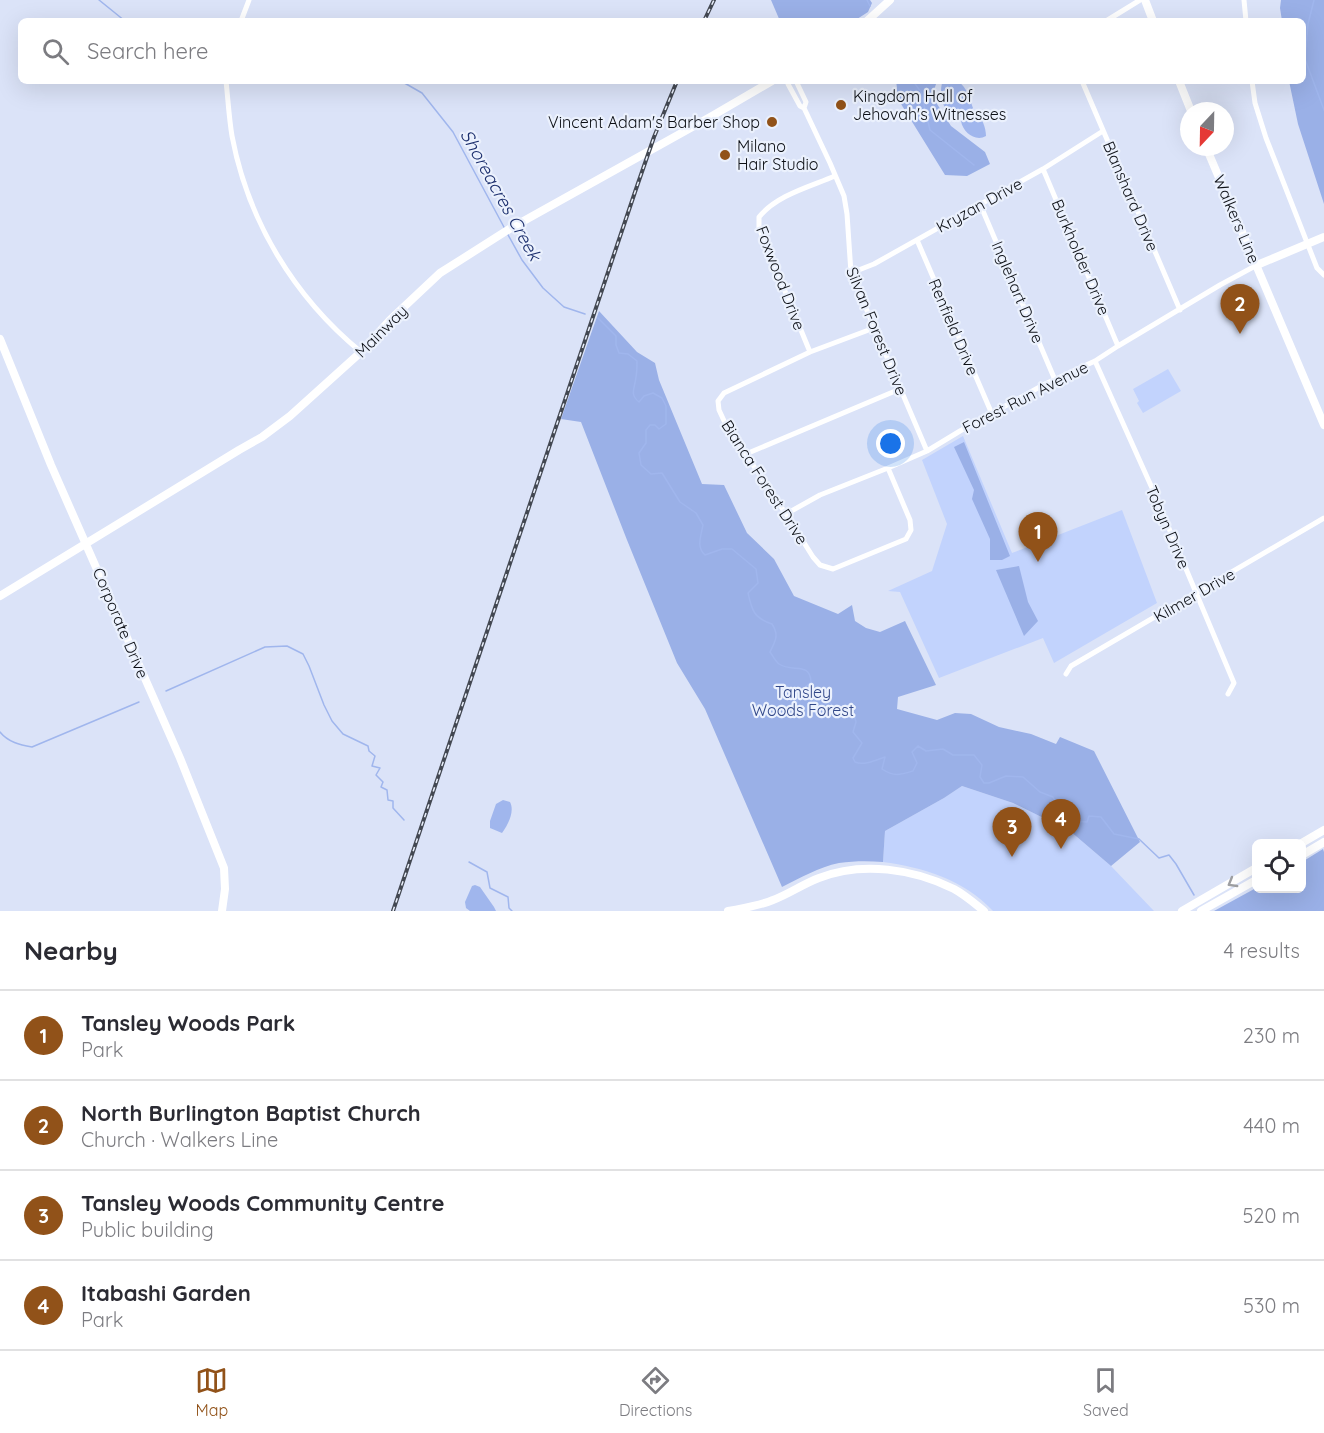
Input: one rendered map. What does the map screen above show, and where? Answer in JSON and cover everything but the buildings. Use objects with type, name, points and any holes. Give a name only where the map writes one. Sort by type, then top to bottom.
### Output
[{"type":"street","points":[[242,18],[249,0]]},
{"type":"street","points":[[870,18],[890,0]]},
{"type":"street","points":[[1111,18],[1142,0],[1152,18]]},
{"type":"street","points":[[1244,0],[1246,18]]},
{"type":"street","points":[[226,84],[237,159],[245,186],[265,233],[280,261],[311,303],[333,328],[361,352]]},
{"type":"street","name":"Mainway","points":[[0,596],[262,437],[290,416],[361,352],[390,320],[440,273],[497,236],[767,84]]},
{"type":"street","name":"Silvan Forest Drive","points":[[788,84],[800,106],[804,108],[844,196],[851,273],[927,451]]},
{"type":"street","name":"Silvan Forest Drive","points":[[797,84],[806,102],[804,108]]},
{"type":"street","name":"Blanshard Drive","points":[[1083,84],[1180,310]]},
{"type":"street","points":[[1180,84],[1187,102]]},
{"type":"street","points":[[1252,84],[1255,103],[1266,138],[1317,268],[1324,275]]},
{"type":"street","name":"Kryzan Drive","points":[[851,273],[874,264],[1044,169],[1103,131]]},
{"type":"street","name":"Walkers Line","points":[[1210,156],[1324,425]]},
{"type":"street","name":"Burkholder Drive","points":[[1044,169],[1118,346]]},
{"type":"street","name":"Foxwood Drive","points":[[810,352],[759,228],[759,217],[765,209],[782,198],[835,176]]},
{"type":"street","name":"Inglehart Drive","points":[[980,204],[1055,380]]},
{"type":"street","points":[[1257,265],[1324,237]]},
{"type":"street","name":"Renfield Drive","points":[[917,240],[992,414]]},
{"type":"street","name":"Forest Run Avenue","points":[[786,514],[820,495],[927,451],[1045,384],[1095,362],[1118,346],[1257,265]]},
{"type":"street","name":"Bianca Forest Drive","points":[[874,328],[810,352],[724,393],[718,401],[719,410],[726,425],[820,565],[833,569],[906,539],[911,530],[910,520],[888,468]]},
{"type":"street","name":"Corporate Drive","points":[[0,339],[51,465],[180,758],[224,868],[225,889],[222,911]]},
{"type":"street","name":"Tobyn Drive","points":[[1095,362],[1152,488],[1234,683],[1228,694]]},
{"type":"street","points":[[746,454],[900,389]]},
{"type":"street","name":"Kilmer Drive","points":[[1066,674],[1071,666],[1324,518]]},
{"type":"street","points":[[1306,840],[1324,830]]},
{"type":"street","points":[[1309,838],[1314,848]]},
{"type":"street","points":[[1306,853],[1324,842]]},
{"type":"street","points":[[728,911],[763,904],[807,883],[835,873],[873,868],[936,881],[965,896],[984,911]]},
{"type":"street","points":[[1185,909],[1252,871]]},
{"type":"street","points":[[1201,911],[1252,883]]},
{"type":"shaded area","points":[[942,84],[960,84],[965,88],[973,108],[970,111],[980,117],[986,136],[978,138],[967,133],[961,121],[966,117],[965,113],[959,118],[950,117],[941,97]]},
{"type":"shaded area","points":[[1168,369],[1181,391],[1143,413],[1133,389]]},
{"type":"shaded area","points":[[963,436],[1012,553],[1122,510],[1157,603],[1054,663],[1043,638],[939,678],[900,592],[888,591],[932,571],[947,524],[922,460]]},
{"type":"shaded area","points":[[962,786],[1013,803],[1070,831],[1111,866],[1154,911],[993,911],[982,900],[956,883],[913,867],[883,862],[885,831]]},
{"type":"shaded area","points":[[503,800],[510,802],[512,810],[502,833],[490,828],[490,821],[496,804]]},
{"type":"shaded area","points":[[472,886],[480,887],[496,911],[470,911],[466,908],[465,902]]},
{"type":"green space","points":[[771,0],[870,0],[872,3],[868,12],[859,18],[779,18]]},
{"type":"green space","points":[[1281,0],[1324,0],[1324,204],[1298,124],[1290,84],[1306,84],[1306,18],[1282,18]]},
{"type":"green space","points":[[896,84],[936,84],[932,96],[951,126],[985,152],[990,164],[967,176],[945,175],[893,91],[897,88]]},
{"type":"green space","name":"Tansley Woods Forest","points":[[599,311],[637,352],[655,363],[659,380],[702,484],[724,485],[747,533],[774,559],[794,596],[838,614],[852,605],[855,621],[866,628],[880,632],[905,621],[936,685],[898,697],[897,709],[937,720],[955,713],[971,714],[999,727],[1031,734],[1056,744],[1060,737],[1094,751],[1140,842],[1111,866],[1070,831],[1013,803],[962,786],[885,831],[883,862],[839,863],[810,873],[782,887],[705,709],[677,663],[581,422],[561,419]]},
{"type":"green space","points":[[964,442],[1010,556],[1002,560],[990,560],[990,539],[972,499],[974,490],[954,447]]},
{"type":"green space","points":[[1019,566],[1028,602],[1038,621],[1024,636],[996,570]]},
{"type":"green space","points":[[1323,849],[1324,911],[1214,911],[1252,890],[1252,893],[1306,893],[1306,860]]},
{"type":"waterway","name":"Shoreacres Creek","points":[[99,0],[121,18]]},
{"type":"waterway","points":[[867,0],[870,6]]},
{"type":"waterway","points":[[1306,47],[1308,24],[1314,0]]},
{"type":"waterway","points":[[1306,62],[1324,110]]},
{"type":"waterway","name":"Shoreacres Creek","points":[[406,84],[422,93],[453,132],[505,229]]},
{"type":"waterway","points":[[915,84],[921,92],[930,130],[974,165]]},
{"type":"waterway","name":"Shoreacres Creek","points":[[507,233],[522,260],[543,288],[564,307],[585,314]]},
{"type":"waterway","name":"Shoreacres Creek","points":[[598,318],[616,336],[619,353],[628,354],[637,361],[633,391],[636,399],[639,402],[644,396],[653,393],[662,398],[666,406],[666,424],[659,429],[655,425],[650,425],[646,430],[646,443],[639,453],[641,465],[651,474],[662,473],[680,502],[696,513],[703,525],[700,545],[705,555],[722,549],[732,549],[756,569],[758,583],[748,593],[755,613],[772,624],[775,631],[775,641],[770,652],[779,664],[789,668],[804,669],[810,676],[811,682],[797,700],[799,715],[807,715],[816,699],[825,693],[834,709],[849,710],[854,714],[856,722],[853,732],[862,743],[853,758],[855,762],[866,763],[885,757],[882,769],[890,773],[901,774],[913,771],[917,763],[912,752],[918,746],[926,751],[943,749],[953,755],[974,755],[982,765],[980,777],[984,783],[1006,776],[1023,777],[1040,792],[1053,797],[1068,821],[1087,822],[1089,816],[1101,817],[1114,834],[1139,839],[1159,858],[1169,855],[1194,895]]},
{"type":"waterway","points":[[166,691],[265,647],[287,646],[303,654],[332,721],[343,734],[368,746],[369,751],[375,756],[372,766],[380,768],[376,775],[383,782],[381,787],[387,790],[388,800],[393,801],[393,808],[404,820]]},
{"type":"waterway","points":[[0,732],[14,742],[32,747],[139,702]]},
{"type":"waterway","points":[[469,862],[487,872],[490,888],[508,897],[509,908],[512,911]]},
{"type":"railway","points":[[705,18],[714,0]]},
{"type":"railway","points":[[393,911],[635,192],[676,84]]},
{"type":"place","name":"Kingdom Hall of Jehovah's Witnesses","points":[[841,105]]},
{"type":"place","name":"Vincent Adam's Barber Shop","points":[[772,122]]},
{"type":"place","name":"Milano Hair Studio","points":[[725,155]]},
{"type":"place","name":"North Burlington Baptist Church","points":[[1240,334]]},
{"type":"place","name":"Tansley Woods Park","points":[[1038,562]]},
{"type":"place","name":"Itabashi Garden","points":[[1061,849]]},
{"type":"place","name":"Tansley Woods Community Centre","points":[[1012,857]]}]
